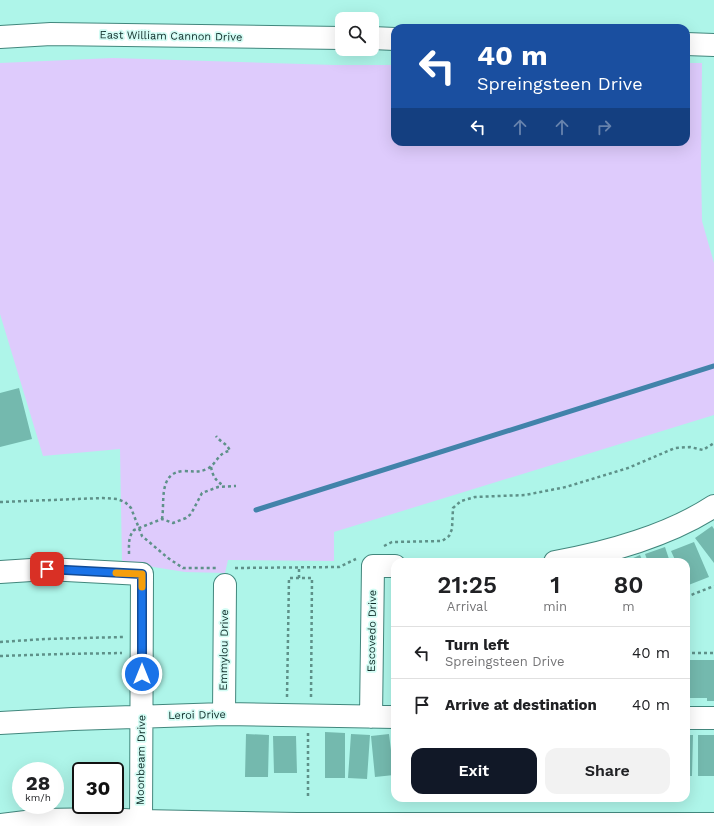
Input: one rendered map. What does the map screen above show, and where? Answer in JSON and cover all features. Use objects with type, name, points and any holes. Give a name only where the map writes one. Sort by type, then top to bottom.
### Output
[{"type":"street","name":"East William Cannon Drive","points":[[0,37],[51,34],[335,38]]},
{"type":"street","points":[[379,38],[391,39]]},
{"type":"street","points":[[690,44],[714,45]]},
{"type":"street","points":[[579,558],[644,538],[697,517],[714,506]]},
{"type":"street","name":"Escovedo Drive","points":[[372,717],[373,566],[391,566]]},
{"type":"street","points":[[0,572],[47,569],[136,567]]},
{"type":"street","name":"Moonbeam Drive","points":[[136,567],[142,716],[141,824]]},
{"type":"street","name":"Emmylou Drive","points":[[224,714],[226,574]]},
{"type":"street","name":"Leroi Drive","points":[[0,723],[142,716],[224,714],[391,717]]},
{"type":"street","points":[[690,718],[714,718]]},
{"type":"street","points":[[0,825],[42,820],[107,820],[141,824],[297,825],[714,824]]},
{"type":"path","points":[[162,519],[164,485],[170,476],[180,472],[197,472],[211,467],[222,453],[230,451],[228,446],[220,441],[216,436]]},
{"type":"path","points":[[379,548],[392,542],[442,541],[449,536],[452,529],[453,508],[461,501],[475,497],[525,495],[566,487],[628,468],[675,448],[702,450],[714,443]]},
{"type":"path","points":[[211,467],[213,477],[224,486]]},
{"type":"path","points":[[136,567],[129,540],[132,532],[162,519],[173,522],[186,518],[191,514],[202,493],[218,487],[236,486]]},
{"type":"path","points":[[0,502],[103,498],[117,499],[125,502],[131,508],[142,536],[168,558],[183,568],[226,574],[299,568],[339,567],[359,558]]},
{"type":"path","points":[[299,568],[299,578]]},
{"type":"path","points":[[287,701],[289,578],[312,578],[311,701]]},
{"type":"path","points":[[690,595],[714,586]]},
{"type":"path","points":[[0,642],[45,638],[127,637]]},
{"type":"path","points":[[0,656],[127,653]]},
{"type":"path","points":[[690,653],[714,653]]},
{"type":"path","points":[[308,731],[308,799]]},
{"type":"shaded area","points":[[113,58],[334,65],[391,65],[391,146],[690,146],[690,63],[702,63],[702,221],[714,263],[714,415],[334,532],[334,561],[228,560],[225,573],[185,572],[122,562],[120,449],[43,456],[0,314],[0,63]]},
{"type":"building","points":[[19,388],[32,439],[0,447],[0,393]]},
{"type":"building","points":[[712,526],[714,529],[714,563],[695,538]]},
{"type":"building","points":[[694,542],[709,577],[690,584],[690,558],[674,558],[671,551]]},
{"type":"building","points":[[665,547],[669,558],[646,558],[645,554]]},
{"type":"building","points":[[640,555],[641,558],[633,558]]},
{"type":"building","points":[[690,660],[714,660],[714,701],[707,701],[707,698],[690,698]]},
{"type":"building","points":[[325,732],[345,733],[345,778],[325,778]]},
{"type":"building","points":[[246,734],[269,735],[268,777],[245,777]]},
{"type":"building","points":[[351,734],[370,735],[367,779],[348,778]]},
{"type":"building","points":[[389,734],[391,750],[391,775],[375,777],[371,736]]},
{"type":"building","points":[[690,735],[693,735],[692,776],[690,776]]},
{"type":"building","points":[[698,735],[714,735],[714,776],[698,776]]},
{"type":"building","points":[[273,736],[296,736],[297,773],[274,773]]},
{"type":"waterway","points":[[256,510],[714,366]]},
{"type":"slow traffic","points":[[116,573],[142,574],[142,587]]},
{"type":"route","points":[[47,569],[142,574],[142,674]]}]
